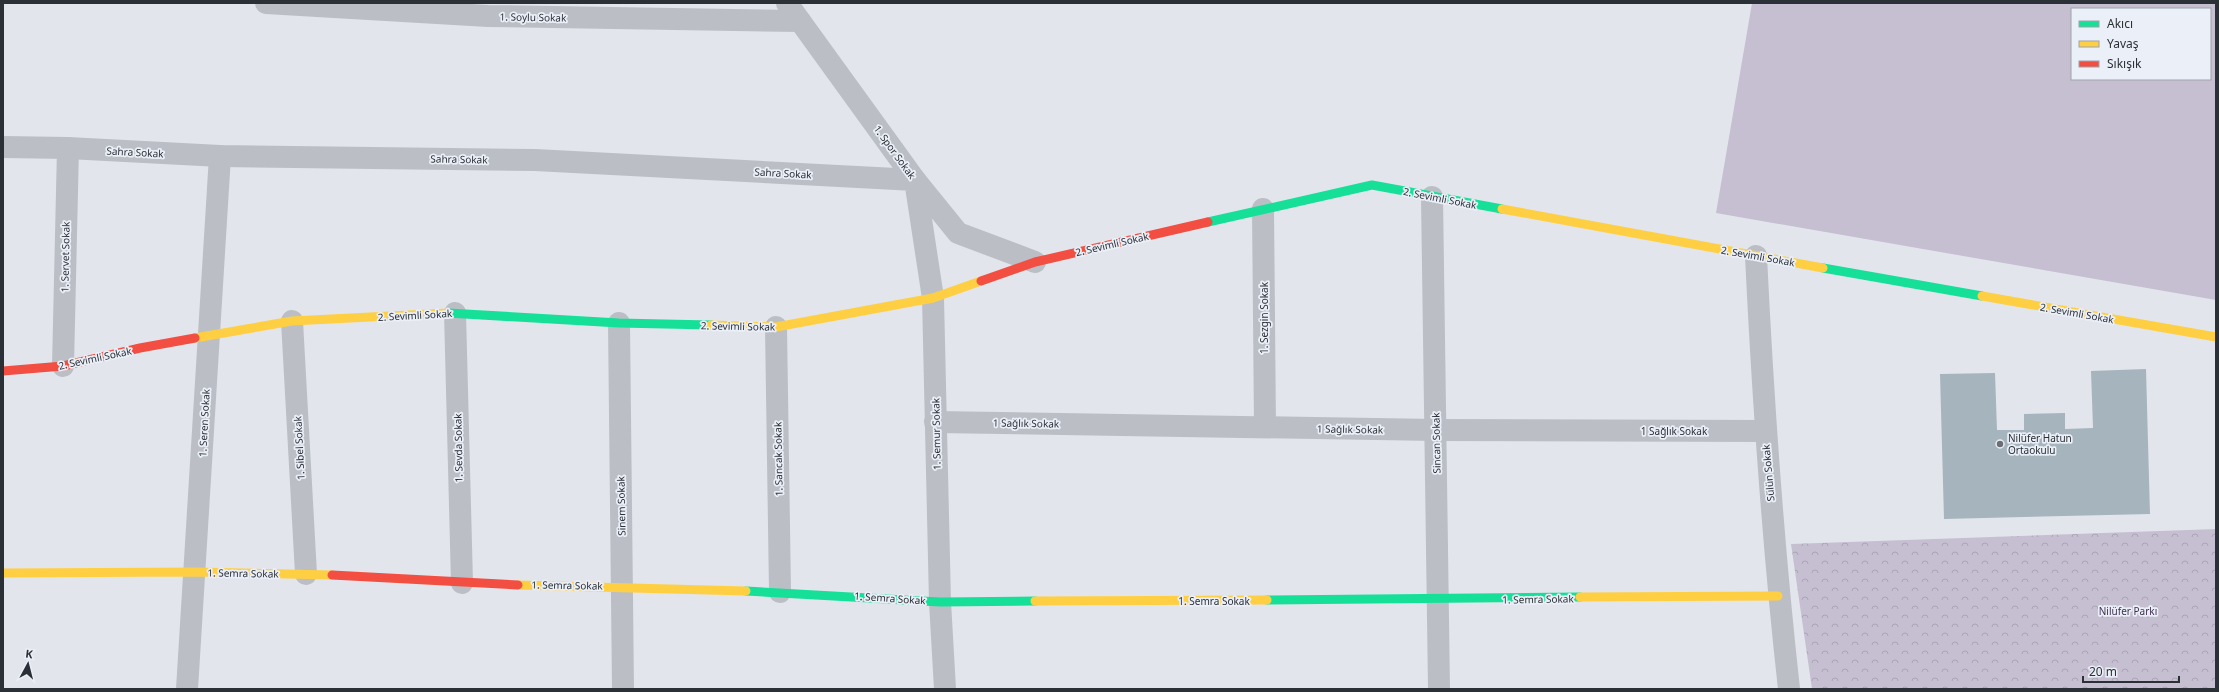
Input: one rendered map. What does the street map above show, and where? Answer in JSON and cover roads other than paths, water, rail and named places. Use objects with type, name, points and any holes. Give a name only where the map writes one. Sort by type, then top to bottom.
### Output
[{"type":"street","name":"1. Soylu Sokak","points":[[266,3],[800,21]]},
{"type":"street","name":"1. Spor Sokak","points":[[787,3],[915,180],[958,233],[1035,262]]},
{"type":"street","name":"Sahra Sokak","points":[[3,147],[68,148],[220,156],[535,160],[915,180]]},
{"type":"street","name":"1. Servet Sokak","points":[[63,366],[68,148]]},
{"type":"street","name":"1. Seren Sokak","points":[[187,689],[220,156]]},
{"type":"street","name":"1. Semur Sokak","points":[[915,180],[932,298],[940,602],[944,689]]},
{"type":"street","name":"2. Sevimli Sokak","points":[[3,371],[63,366],[140,348],[292,321],[455,313],[619,323],[776,327],[932,298],[1035,262],[1372,185],[1756,256],[2216,337]]},
{"type":"street","name":"Sincan Sokak","points":[[1432,197],[1439,689]]},
{"type":"street","name":"1. Sezgin Sokak","points":[[1263,210],[1265,427]]},
{"type":"street","name":"Sülün Sokak","points":[[1756,256],[1765,431],[1778,596],[1789,689]]},
{"type":"street","name":"1. Sevda Sokak","points":[[455,313],[462,582]]},
{"type":"street","name":"1. Sibel Sokak","points":[[292,321],[306,574]]},
{"type":"street","name":"Sinem Sokak","points":[[619,323],[622,689]]},
{"type":"street","name":"1. Sancak Sokak","points":[[776,327],[780,592]]},
{"type":"street","name":"1 Sağlık Sokak","points":[[935,422],[1436,430],[1765,431]]},
{"type":"street","name":"1. Semra Sokak","points":[[3,573],[195,572],[306,574],[462,582],[780,592],[940,602],[1438,600],[1778,596]]},
{"type":"place","name":"Nilüfer Hatun Ortaokulu","points":[[2000,444]]},
{"type":"park label","name":"Nilüfer Parkı","points":[[2128,611]]}]
